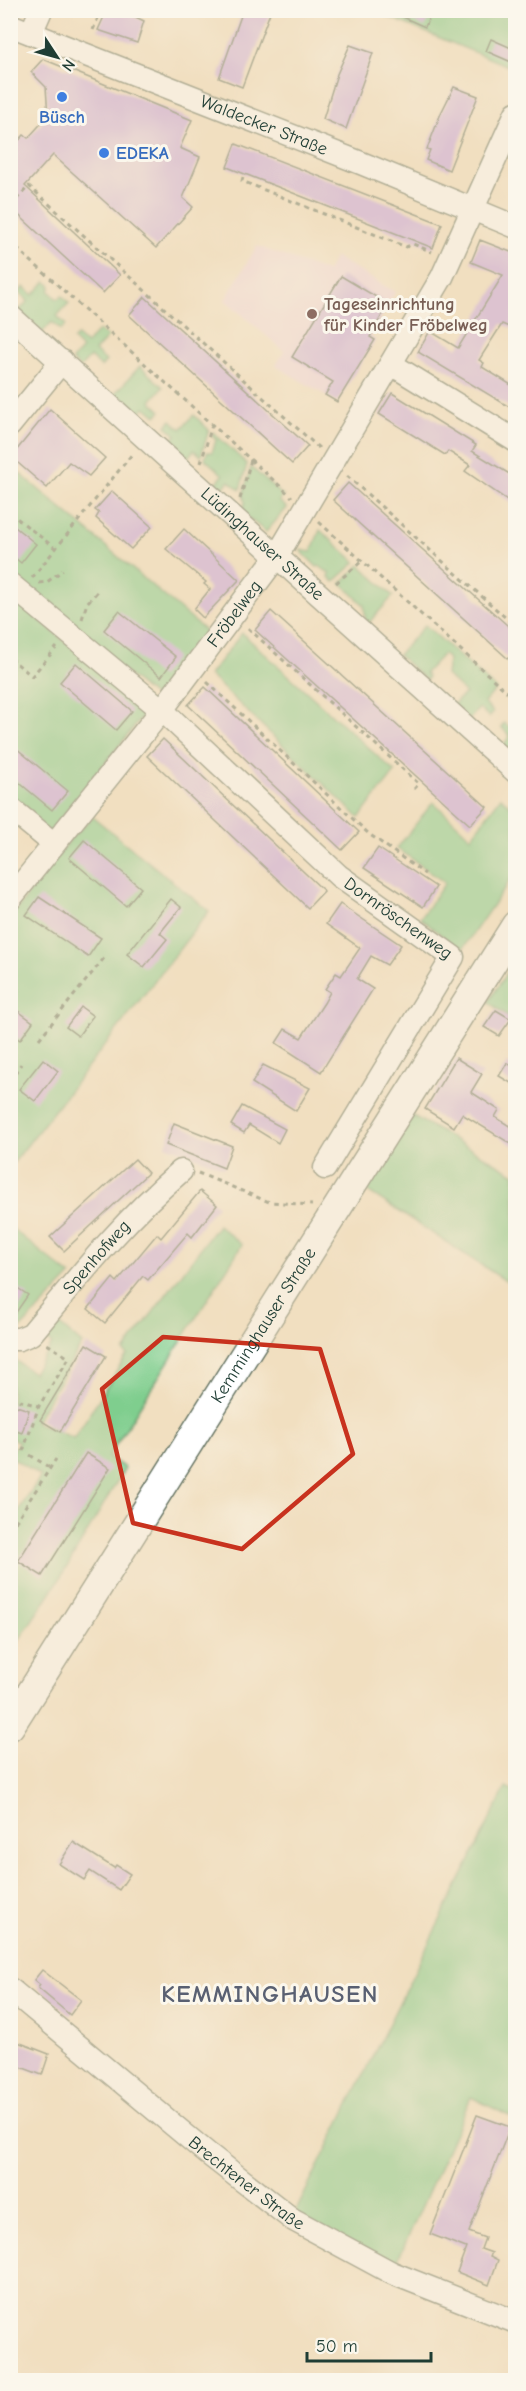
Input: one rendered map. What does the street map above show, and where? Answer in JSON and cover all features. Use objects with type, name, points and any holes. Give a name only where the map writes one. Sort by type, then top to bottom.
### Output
[{"type":"main road","name":"Kemminghauser Straße","points":[[10,1726],[516,925]]},
{"type":"street","points":[[21,29],[41,10]]},
{"type":"street","name":"Waldecker Straße","points":[[21,29],[516,227]]},
{"type":"street","name":"Fröbelweg","points":[[10,899],[162,710],[277,556],[303,508],[455,254],[516,113]]},
{"type":"street","name":"Lüdinghauser Straße","points":[[10,316],[516,772]]},
{"type":"street","points":[[10,425],[62,361]]},
{"type":"street","points":[[391,364],[516,441]]},
{"type":"street","points":[[10,584],[162,710]]},
{"type":"street","name":"Dornröschenweg","points":[[162,710],[339,876],[453,957],[325,1168]]},
{"type":"street","points":[[10,808],[54,843]]},
{"type":"street","name":"Spenhofweg","points":[[21,1337],[139,1208],[182,1171]]},
{"type":"street","name":"Brechtener Straße","points":[[10,1989],[207,2153],[292,2219],[392,2273],[516,2322]]},
{"type":"path","points":[[93,30],[100,13]]},
{"type":"path","points":[[243,177],[242,181],[406,247],[413,244],[434,253]]},
{"type":"path","points":[[10,206],[29,186],[327,455]]},
{"type":"path","points":[[10,242],[516,700]]},
{"type":"path","points":[[196,483],[212,425]]},
{"type":"path","points":[[63,570],[47,582],[29,582],[146,438]]},
{"type":"path","points":[[235,518],[251,460]]},
{"type":"path","points":[[347,476],[516,627]]},
{"type":"path","points":[[10,513],[55,548]]},
{"type":"path","points":[[320,596],[362,561]]},
{"type":"path","points":[[10,658],[32,676],[80,629],[83,612],[97,592],[94,590]]},
{"type":"path","points":[[233,615],[419,784],[412,791]]},
{"type":"path","points":[[193,669],[369,834],[425,874]]},
{"type":"path","points":[[39,1039],[105,957]]},
{"type":"path","points":[[10,1081],[21,1064]]},
{"type":"path","points":[[182,1171],[199,1173],[269,1202],[312,1205]]},
{"type":"path","points":[[21,1337],[69,1358],[39,1406],[23,1451]]},
{"type":"path","points":[[10,1398],[39,1406]]},
{"type":"path","points":[[30,1455],[50,1468]]},
{"type":"path","points":[[10,1530],[56,1459]]},
{"type":"highlighted area","points":[[163,1337],[320,1349],[353,1454],[242,1549],[133,1523],[102,1389]]},
{"type":"shaded area","name":"Tageseinrichtung für Kinder Fröbelweg","points":[[257,246],[327,272],[335,257],[395,292],[376,324],[369,340],[369,349],[337,402],[276,366],[284,351],[225,300]]},
{"type":"green space","points":[[374,11],[515,11],[515,69]]},
{"type":"green space","points":[[46,281],[51,286],[49,291],[57,299],[62,296],[69,303],[57,316],[66,325],[61,330],[52,322],[42,333],[19,311],[28,301],[19,292],[24,287],[33,295]]},
{"type":"green space","points":[[99,330],[108,337],[95,351],[106,361],[101,367],[90,357],[80,368],[72,360],[82,349],[73,340],[77,336],[86,344]]},
{"type":"green space","points":[[140,366],[163,387],[151,401],[161,411],[156,416],[145,407],[136,417],[112,397]]},
{"type":"green space","points":[[194,415],[209,430],[201,456],[194,450],[184,462],[166,445],[176,435],[166,426],[171,420],[181,429]]},
{"type":"green space","points":[[213,432],[247,464],[240,490],[229,481],[219,493],[213,487],[223,475],[205,459],[207,452],[212,452],[216,440],[212,436]]},
{"type":"green space","points":[[10,465],[208,633],[157,699],[11,577]]},
{"type":"green space","points":[[251,467],[283,496],[279,501],[287,508],[266,532],[241,512],[245,503],[243,494]]},
{"type":"green space","points":[[320,530],[356,562],[334,582],[329,577],[330,574],[319,566],[317,567],[300,550],[311,552]]},
{"type":"green space","points":[[360,565],[393,596],[366,626],[364,605],[341,583]]},
{"type":"green space","points":[[11,595],[146,712],[46,837],[11,806]]},
{"type":"green space","points":[[425,625],[496,689],[484,703],[493,712],[489,717],[479,708],[469,720],[453,705],[465,693],[446,675],[448,659],[443,654],[425,673],[428,677],[426,680],[398,655]]},
{"type":"green space","points":[[242,633],[395,772],[359,818],[209,675]]},
{"type":"green space","points":[[504,723],[515,731],[515,753],[502,746],[510,736],[501,727]]},
{"type":"green space","points":[[501,797],[515,811],[515,873],[461,951],[420,918],[445,883],[397,848],[433,802],[471,837]]},
{"type":"green space","points":[[93,817],[209,911],[11,1166],[11,917],[73,836]]},
{"type":"green space","points":[[515,960],[515,1021],[488,1002]]},
{"type":"green space","points":[[413,1116],[515,1174],[515,1287],[363,1188]]},
{"type":"green space","points":[[218,1225],[242,1245],[108,1457],[125,1468],[61,1577],[11,1652],[11,1522],[41,1476],[11,1457],[11,1452],[19,1442],[11,1438],[11,1357],[33,1373],[52,1344],[42,1337],[54,1320],[82,1344],[35,1422],[74,1438],[127,1355],[124,1351]]},
{"type":"green space","points":[[10,1227],[71,1276],[20,1329],[11,1322]]},
{"type":"green space","points":[[506,1787],[516,1792],[515,2119],[471,2097],[392,2273],[292,2219]]},
{"type":"building","points":[[107,10],[123,11],[144,21],[137,43],[98,30]]},
{"type":"building","points":[[243,10],[271,10],[242,87],[219,78]]},
{"type":"building","points":[[387,10],[420,10],[430,15],[425,27]]},
{"type":"building","points":[[491,39],[516,50],[516,64],[486,51]]},
{"type":"building","points":[[350,45],[373,53],[346,129],[323,119],[337,74]]},
{"type":"building","name":"EDEKA","points":[[43,59],[192,120],[180,148],[200,157],[183,198],[193,207],[156,248],[53,155],[25,186],[120,275],[103,293],[10,207],[10,150],[24,135],[28,138],[48,116],[46,87],[31,72]]},
{"type":"building","points":[[454,87],[478,96],[449,170],[426,160],[430,150],[427,149]]},
{"type":"building","points":[[236,144],[442,224],[433,248],[227,167]]},
{"type":"building","points":[[480,240],[516,254],[516,330],[502,324],[479,360],[484,363],[482,367],[516,388],[516,411],[418,352],[430,331],[458,348],[503,275],[471,262]]},
{"type":"building","points":[[341,276],[388,304],[370,337],[375,340],[337,402],[325,395],[333,382],[292,357]]},
{"type":"building","points":[[145,297],[308,446],[292,464],[129,315]]},
{"type":"building","points":[[392,393],[476,445],[472,451],[516,478],[516,506],[465,471],[470,465],[448,451],[445,455],[379,414]]},
{"type":"building","points":[[50,409],[105,458],[89,476],[69,462],[47,488],[11,457]]},
{"type":"building","points":[[348,483],[516,633],[516,666],[333,500]]},
{"type":"building","points":[[112,491],[152,527],[131,549],[96,518],[99,513],[95,510]]},
{"type":"building","points":[[10,523],[36,544],[21,563],[10,554]]},
{"type":"building","points":[[184,529],[239,580],[203,618],[194,609],[210,589],[204,584],[206,582],[166,549]]},
{"type":"building","points":[[119,611],[176,657],[161,677],[104,630]]},
{"type":"building","points":[[271,611],[487,807],[470,825],[255,630]]},
{"type":"building","points":[[76,663],[132,711],[116,730],[60,682]]},
{"type":"building","points":[[205,687],[359,832],[342,850],[188,705]]},
{"type":"building","points":[[163,739],[324,891],[308,908],[147,756]]},
{"type":"building","points":[[10,743],[68,791],[52,810],[10,775]]},
{"type":"building","points":[[84,840],[141,888],[126,906],[69,858]]},
{"type":"building","points":[[378,848],[436,887],[423,907],[364,868]]},
{"type":"building","points":[[39,897],[101,938],[88,957],[26,915]]},
{"type":"building","points":[[171,899],[181,907],[160,933],[167,939],[144,967],[127,954]]},
{"type":"building","points":[[340,904],[401,945],[387,965],[371,956],[357,979],[373,989],[321,1072],[276,1043],[285,1029],[301,1038],[330,992],[325,989],[336,973],[341,976],[360,948],[326,924]]},
{"type":"building","points":[[10,1005],[33,1022],[20,1040],[10,1033]]},
{"type":"building","points":[[81,1007],[93,1016],[78,1036],[66,1027]]},
{"type":"building","points":[[496,1010],[511,1019],[499,1036],[484,1027]]},
{"type":"building","points":[[456,1058],[482,1074],[471,1092],[499,1110],[495,1117],[516,1130],[516,1147],[462,1114],[454,1127],[425,1109]]},
{"type":"building","points":[[43,1059],[58,1071],[35,1101],[19,1089]]},
{"type":"building","points":[[507,1063],[516,1068],[516,1086],[499,1076]]},
{"type":"building","points":[[263,1065],[310,1088],[296,1111],[252,1083]]},
{"type":"building","points":[[242,1106],[285,1129],[278,1143],[249,1125],[244,1133],[231,1125]]},
{"type":"building","points":[[174,1123],[232,1146],[224,1168],[166,1145]]},
{"type":"building","points":[[135,1159],[148,1173],[64,1251],[50,1237]]},
{"type":"building","points":[[200,1191],[217,1205],[192,1237],[188,1233],[148,1280],[143,1276],[105,1323],[88,1309],[113,1278],[117,1282],[157,1234],[161,1238]]},
{"type":"building","points":[[10,1283],[28,1295],[10,1321]]},
{"type":"building","points":[[86,1344],[106,1356],[60,1432],[40,1420]]},
{"type":"building","points":[[10,1404],[29,1410],[22,1433],[10,1429]]},
{"type":"building","points":[[86,1453],[110,1468],[42,1576],[18,1561]]},
{"type":"building","points":[[73,1842],[114,1868],[116,1865],[130,1874],[119,1890],[90,1871],[84,1880],[59,1864]]},
{"type":"building","points":[[42,1970],[81,2000],[70,2015],[38,1988],[40,1985],[34,1980]]},
{"type":"building","points":[[10,2039],[49,2054],[42,2075],[10,2063]]},
{"type":"building","points":[[477,2115],[510,2127],[469,2232],[485,2238],[481,2249],[492,2253],[490,2256],[498,2260],[489,2285],[457,2272],[466,2248],[430,2234]]},
{"type":"place","name":"Büsch","points":[[62,97]]},
{"type":"place","name":"EDEKA","points":[[104,153]]},
{"type":"place","name":"Tageseinrichtung für Kinder Fröbelweg","points":[[312,314]]},
{"type":"district","name":"KEMMINGHAUSEN","points":[[270,1994]]}]
